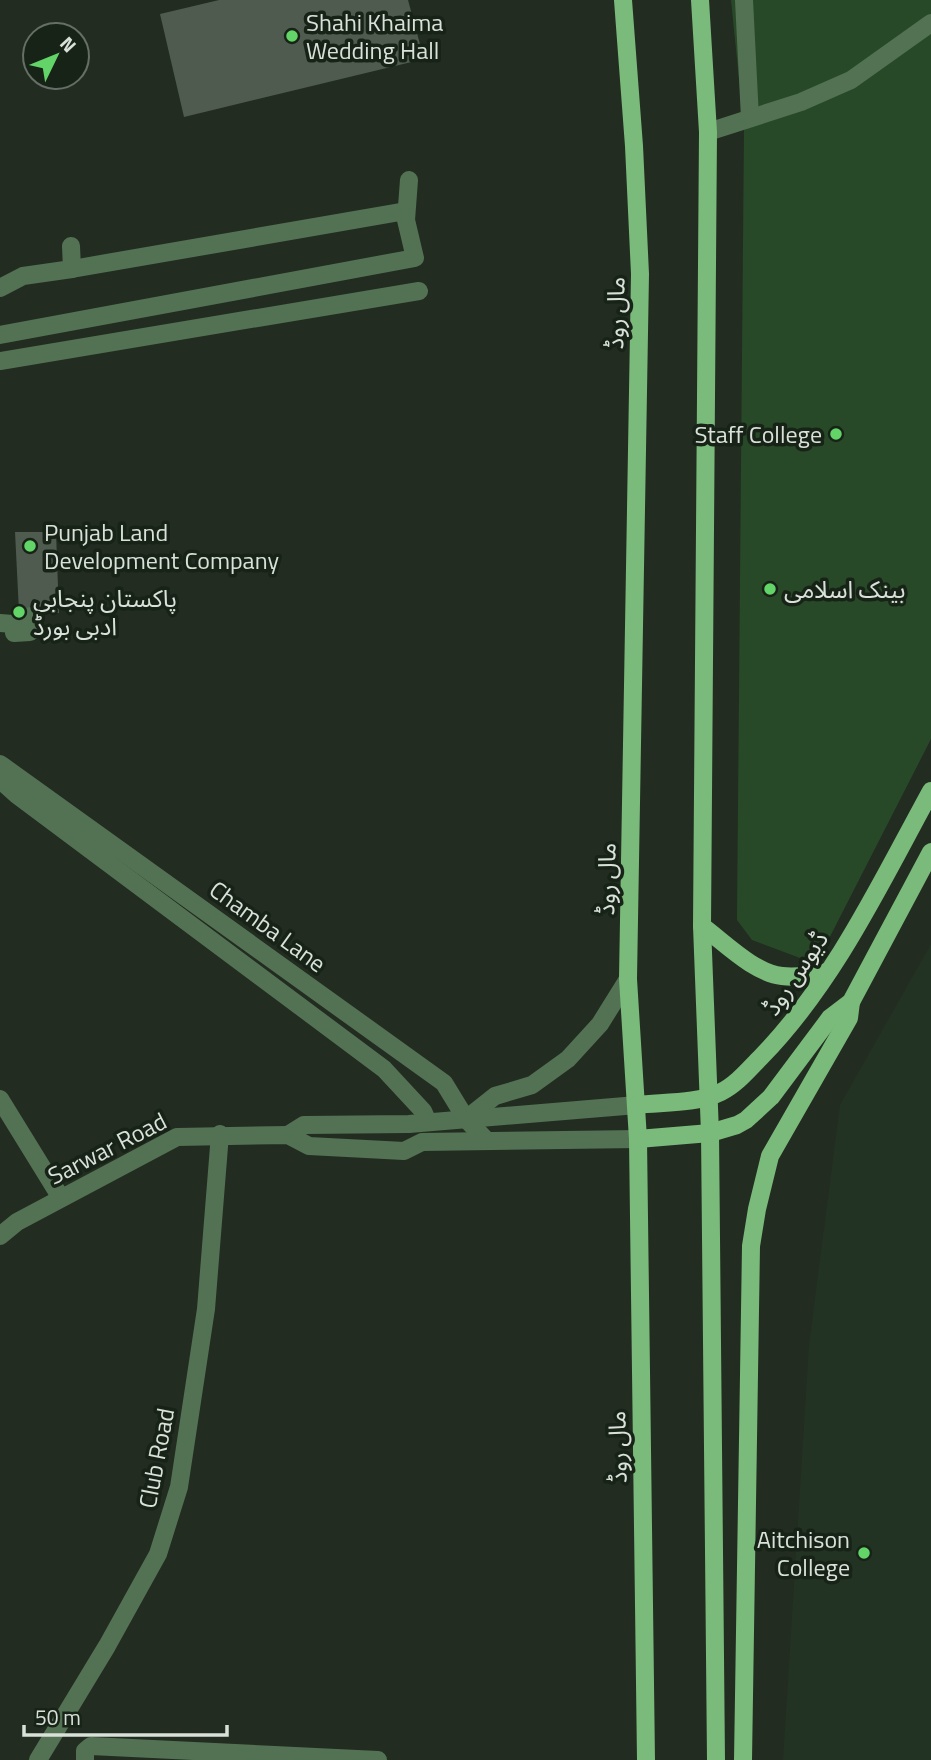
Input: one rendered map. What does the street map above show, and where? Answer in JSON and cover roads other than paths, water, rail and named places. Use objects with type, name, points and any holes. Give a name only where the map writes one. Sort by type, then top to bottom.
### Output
[{"type":"main road","name":"مال روڈ","points":[[623,0],[640,274],[628,979],[638,1139],[646,1760]]},
{"type":"main road","points":[[701,0],[708,132],[702,926],[710,1133],[716,1760]]},
{"type":"main road","name":"ڈیوس روڈ","points":[[637,1105],[709,1097],[736,1082],[781,1037],[802,1011],[827,972],[931,791]]},
{"type":"main road","points":[[743,1760],[751,1246],[757,1209],[770,1156],[849,1018],[851,1002],[931,852]]},
{"type":"main road","points":[[702,926],[757,968],[772,974],[800,977],[827,972]]},
{"type":"main road","points":[[638,1139],[710,1133],[737,1125],[756,1111],[788,1076],[830,1018],[851,1002]]},
{"type":"street","points":[[744,0],[750,118]]},
{"type":"street","points":[[708,132],[801,102],[851,80],[931,23]]},
{"type":"street","points":[[0,335],[415,258],[406,220],[409,180]]},
{"type":"street","points":[[0,288],[23,276],[406,211]]},
{"type":"street","points":[[71,246],[72,269]]},
{"type":"street","points":[[0,361],[419,291]]},
{"type":"street","points":[[0,623],[13,624],[14,633],[30,632],[30,617]]},
{"type":"street","name":"Chamba Lane","points":[[2,765],[444,1083],[466,1119],[487,1141]]},
{"type":"street","name":"Chamba Lane","points":[[2,765],[8,786],[16,795],[384,1069],[423,1111],[428,1122]]},
{"type":"street","points":[[466,1119],[495,1096],[532,1085],[568,1059],[600,1024],[628,979]]},
{"type":"street","points":[[0,1099],[61,1198]]},
{"type":"street","points":[[288,1135],[304,1125],[428,1122],[637,1105]]},
{"type":"street","name":"Sarwar Road","points":[[0,1236],[17,1222],[177,1137],[220,1134],[288,1135]]},
{"type":"street","name":"Club Road","points":[[38,1760],[107,1646],[158,1554],[179,1488],[206,1309],[220,1134]]},
{"type":"street","points":[[288,1135],[309,1146],[404,1151],[422,1142],[638,1139]]},
{"type":"street","points":[[85,1760],[85,1751],[90,1746],[378,1760]]},
{"type":"place","name":"Shahi Khaima Wedding Hall","points":[[292,36]]},
{"type":"place","name":"Staff College","points":[[836,434]]},
{"type":"place","name":"Punjab Land Development Company","points":[[30,546]]},
{"type":"place","name":"بینک اسلامی","points":[[770,589]]},
{"type":"place","name":"پاکستان پنجابی ادبی بورڈ","points":[[19,612]]},
{"type":"place","name":"Aitchison College","points":[[864,1553]]}]
